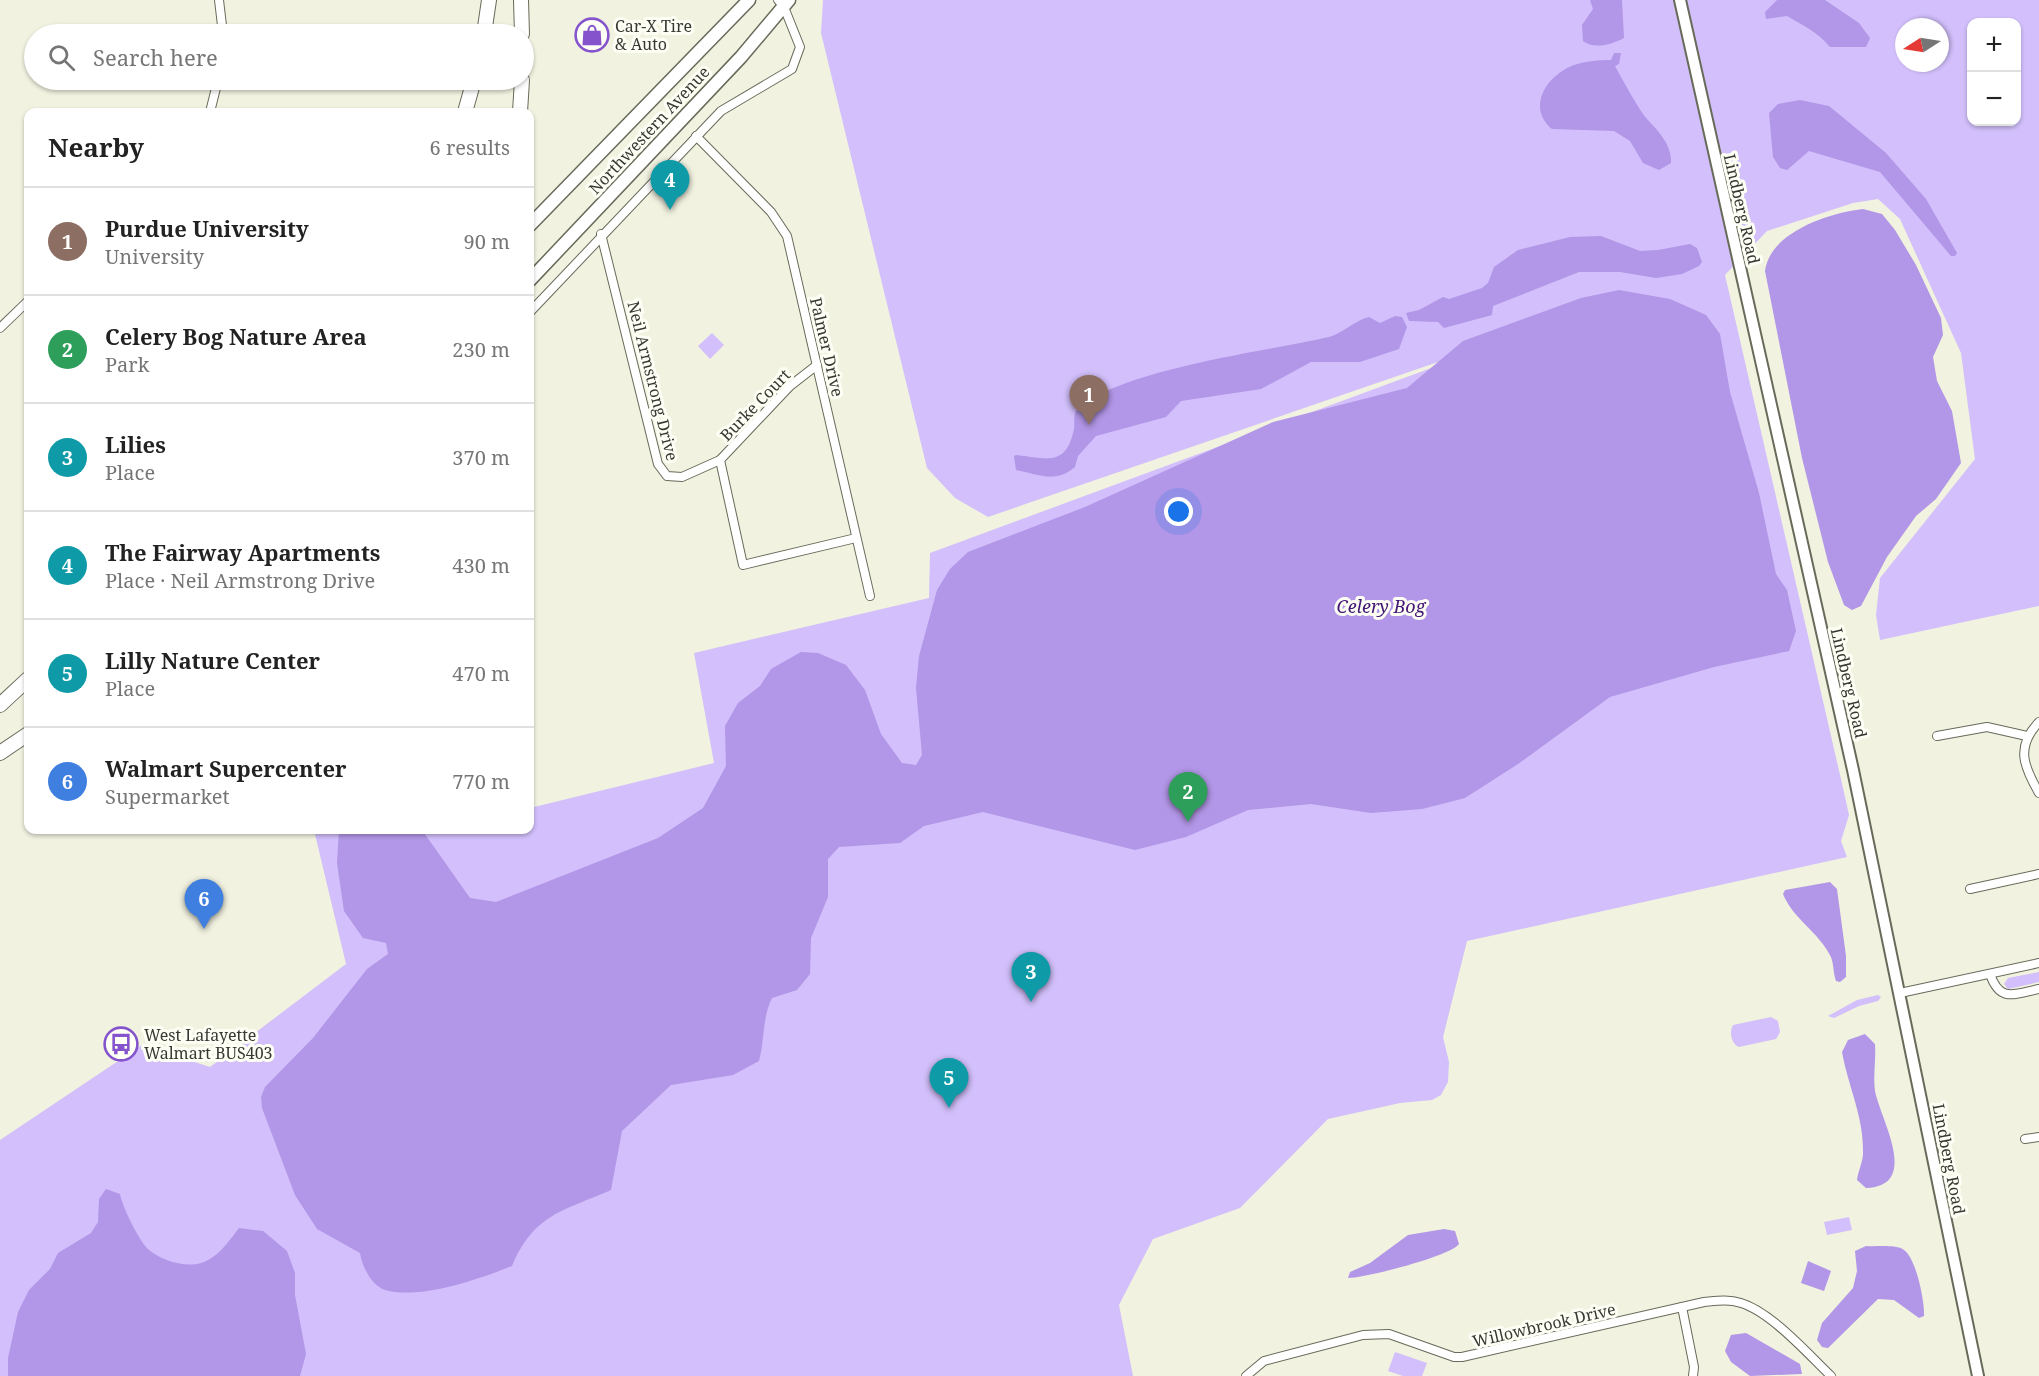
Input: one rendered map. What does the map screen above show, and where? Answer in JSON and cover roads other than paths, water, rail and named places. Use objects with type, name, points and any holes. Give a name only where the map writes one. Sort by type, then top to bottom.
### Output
[{"type":"highway","points":[[485,24],[489,0]]},
{"type":"highway","points":[[521,0],[522,24]]},
{"type":"highway","points":[[466,108],[471,90]]},
{"type":"highway","points":[[520,108],[521,90]]},
{"type":"highway","points":[[0,705],[24,683]]},
{"type":"highway","points":[[0,753],[24,737]]},
{"type":"main road","name":"Northwestern Avenue","points":[[534,221],[749,0]]},
{"type":"main road","name":"Lindberg Road","points":[[1680,0],[1832,677],[1900,993],[1977,1376]]},
{"type":"main road","name":"Northwestern Avenue","points":[[534,276],[741,57],[784,2]]},
{"type":"street","points":[[219,0],[222,24]]},
{"type":"street","points":[[534,308],[601,234],[728,105],[792,69],[800,46],[784,2]]},
{"type":"street","points":[[211,108],[216,90]]},
{"type":"street","name":"Palmer Drive","points":[[696,136],[771,212],[787,236],[870,596]]},
{"type":"street","name":"Neil Armstrong Drive","points":[[601,234],[605,241],[658,464],[667,476],[682,477],[720,460]]},
{"type":"street","points":[[0,328],[24,305]]},
{"type":"street","name":"Burke Court","points":[[817,365],[790,386],[720,460],[743,565],[856,538]]},
{"type":"street","points":[[2039,722],[2027,736],[2024,762],[2039,793]]},
{"type":"street","points":[[1937,736],[1987,727],[2027,736]]},
{"type":"street","points":[[1970,889],[2039,874]]},
{"type":"street","points":[[1900,993],[2039,963]]},
{"type":"street","points":[[1990,974],[1995,988],[2002,993],[2011,995],[2039,989]]},
{"type":"street","points":[[2025,1140],[2039,1137]]},
{"type":"street","name":"Willowbrook Drive","points":[[1246,1376],[1264,1361],[1364,1335],[1389,1334],[1454,1357],[1462,1357],[1682,1308],[1729,1300],[1743,1303],[1767,1318],[1831,1376]]},
{"type":"street","points":[[1682,1308],[1693,1376]]},
{"type":"water","points":[[1590,0],[1622,0],[1624,38],[1598,46],[1583,41],[1582,25],[1593,9]]},
{"type":"water","points":[[1777,0],[1825,0],[1859,23],[1870,38],[1866,47],[1830,47],[1815,33],[1787,16],[1766,19],[1765,12]]},
{"type":"water","points":[[1614,53],[1621,53],[1619,64],[1615,66],[1639,108],[1664,139],[1669,150],[1671,163],[1659,170],[1643,163],[1630,141],[1614,131],[1552,129],[1544,120],[1540,102],[1543,92],[1556,76],[1574,65],[1611,60]]},
{"type":"water","points":[[1800,100],[1829,106],[1886,153],[1926,199],[1957,253],[1955,256],[1951,256],[1880,172],[1809,151],[1787,170],[1780,168],[1773,157],[1769,113],[1778,104]]},
{"type":"water","points":[[1863,209],[1882,214],[1895,230],[1916,265],[1941,318],[1943,335],[1933,357],[1937,381],[1952,411],[1961,463],[1936,499],[1916,516],[1887,557],[1861,606],[1852,610],[1844,605],[1828,562],[1802,458],[1765,271],[1769,257],[1789,235],[1818,220]]},
{"type":"water","points":[[1601,236],[1640,251],[1690,244],[1697,248],[1702,262],[1699,266],[1682,274],[1656,278],[1620,272],[1579,272],[1493,306],[1492,315],[1444,328],[1438,322],[1409,321],[1406,313],[1419,310],[1443,297],[1449,299],[1482,288],[1488,283],[1494,267],[1518,250],[1570,237]]},
{"type":"water","name":"Celery Bog","points":[[1619,290],[1670,299],[1706,315],[1720,334],[1730,392],[1759,493],[1776,574],[1787,590],[1796,631],[1789,651],[1714,667],[1610,697],[1518,764],[1465,798],[1422,809],[1371,813],[1311,804],[1248,810],[1186,837],[1135,850],[983,812],[924,826],[900,843],[839,847],[828,859],[828,897],[811,938],[810,974],[797,990],[772,998],[767,1013],[759,1061],[733,1075],[671,1085],[622,1131],[611,1190],[564,1210],[540,1225],[530,1235],[512,1266],[449,1287],[415,1292],[385,1290],[375,1284],[368,1274],[360,1253],[317,1229],[295,1195],[262,1108],[261,1097],[265,1087],[313,1038],[367,969],[388,954],[386,943],[363,938],[344,911],[337,863],[339,834],[425,834],[470,898],[496,902],[658,838],[703,808],[726,766],[725,726],[738,703],[760,686],[771,669],[801,652],[818,653],[846,665],[865,690],[881,734],[902,763],[916,765],[922,755],[916,688],[919,656],[937,590],[950,569],[968,552],[1085,507],[1273,422],[1407,388],[1463,341],[1581,298]]},
{"type":"water","points":[[1395,316],[1402,317],[1407,327],[1399,349],[1360,362],[1311,362],[1261,389],[1181,401],[1166,417],[1096,436],[1078,456],[1075,467],[1060,475],[1046,476],[1016,470],[1014,456],[1016,455],[1053,458],[1060,455],[1066,450],[1070,441],[1076,411],[1096,396],[1125,384],[1196,364],[1329,337],[1369,317],[1380,323]]},
{"type":"water","points":[[1830,882],[1837,889],[1846,956],[1846,977],[1840,982],[1836,981],[1832,960],[1826,948],[1793,911],[1783,894],[1785,890]]},
{"type":"water","points":[[1865,1034],[1875,1044],[1875,1091],[1889,1134],[1895,1164],[1891,1176],[1882,1184],[1866,1188],[1857,1180],[1863,1156],[1863,1140],[1842,1052],[1848,1040]]},
{"type":"water","points":[[106,1189],[120,1194],[131,1223],[144,1245],[166,1260],[180,1264],[207,1261],[223,1248],[239,1228],[263,1231],[287,1251],[295,1273],[295,1295],[306,1354],[300,1376],[8,1376],[8,1358],[18,1312],[29,1290],[50,1269],[58,1253],[91,1233],[98,1222],[99,1199]]},
{"type":"water","points":[[1444,1229],[1455,1231],[1459,1244],[1453,1249],[1407,1266],[1348,1278],[1350,1272],[1370,1263],[1408,1235]]},
{"type":"water","points":[[1866,1246],[1896,1247],[1904,1250],[1912,1262],[1919,1281],[1924,1316],[1919,1318],[1894,1300],[1878,1299],[1828,1348],[1822,1347],[1817,1340],[1822,1323],[1853,1288],[1857,1271],[1855,1251]]},
{"type":"water","points":[[1808,1261],[1831,1271],[1824,1291],[1801,1283]]},
{"type":"water","points":[[1746,1333],[1800,1364],[1802,1374],[1750,1376],[1731,1362],[1725,1351],[1731,1335]]},
{"type":"place","name":"Car-X Tire & Auto","points":[[592,35]]},
{"type":"place","name":"The Fairway Apartments","points":[[670,210]]},
{"type":"place","name":"Purdue University","points":[[1089,425]]},
{"type":"place","name":"Celery Bog Nature Area","points":[[1188,822]]},
{"type":"place","name":"Walmart Supercenter","points":[[204,929]]},
{"type":"place","name":"Lilies","points":[[1031,1002]]},
{"type":"place","name":"West Lafayette Walmart BUS403","points":[[121,1044]]},
{"type":"place","name":"Lilly Nature Center","points":[[949,1108]]}]
